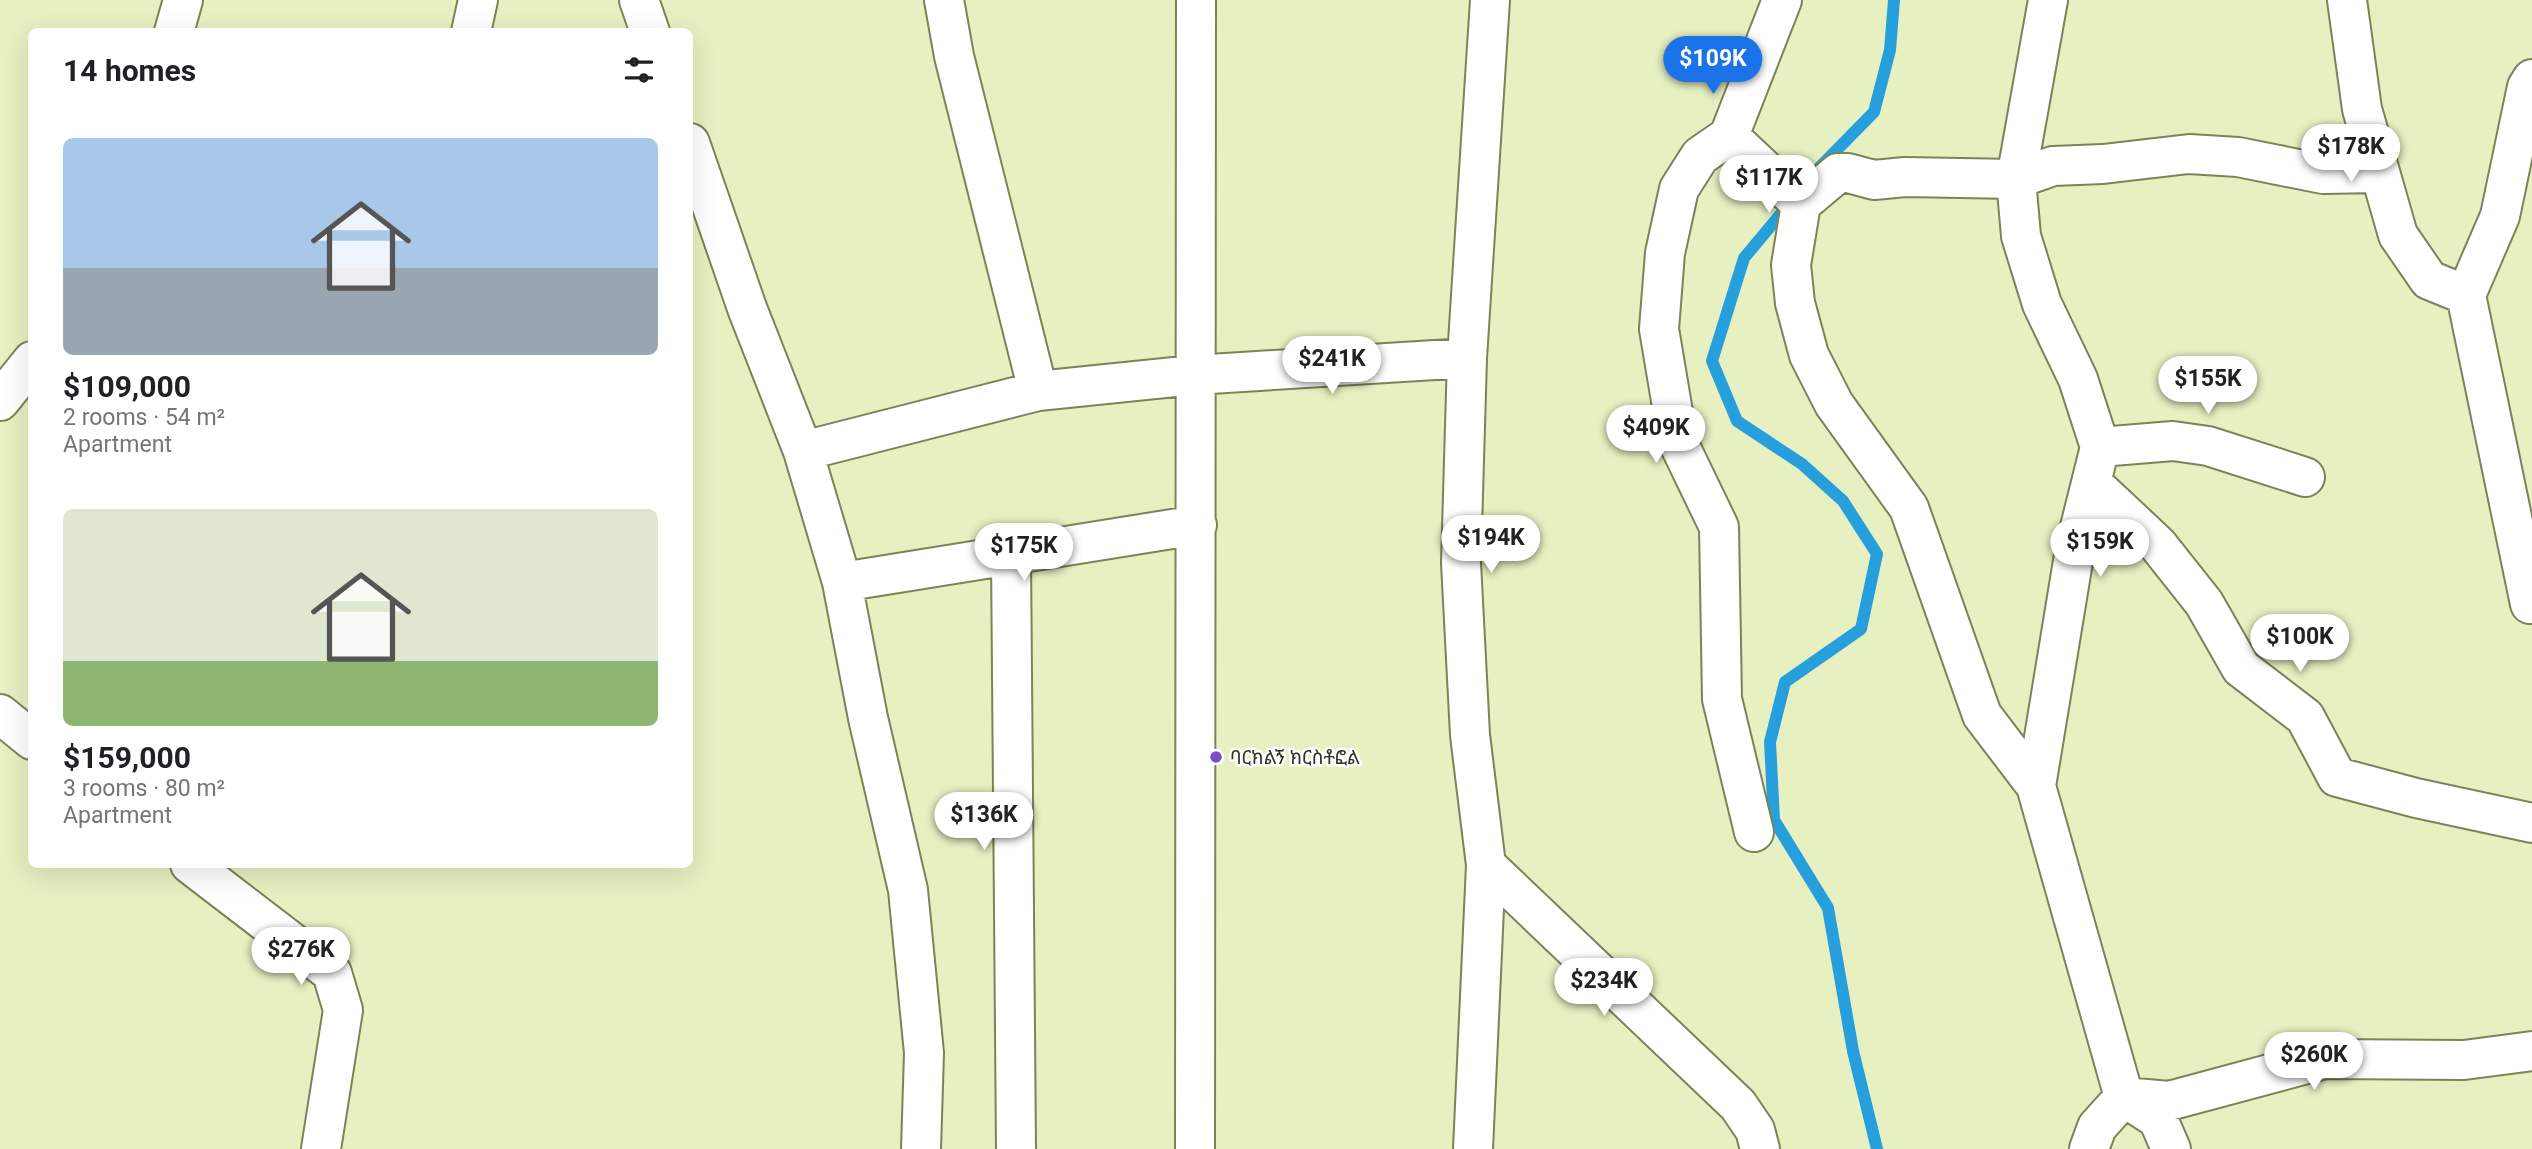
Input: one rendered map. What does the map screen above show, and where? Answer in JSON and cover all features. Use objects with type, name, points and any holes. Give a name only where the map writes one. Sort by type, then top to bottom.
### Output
[{"type":"street","points":[[175,28],[183,0]]},
{"type":"street","points":[[472,28],[478,0]]},
{"type":"street","points":[[639,0],[649,28]]},
{"type":"street","points":[[944,0],[954,56],[1038,391]]},
{"type":"street","points":[[1195,1149],[1198,525],[1194,375],[1196,0]]},
{"type":"street","points":[[1473,1149],[1486,865],[1470,735],[1461,563],[1467,358],[1490,0]]},
{"type":"street","points":[[1754,832],[1722,699],[1719,527],[1678,442],[1659,330],[1665,253],[1679,188],[1700,156],[1729,136],[1782,0]]},
{"type":"street","points":[[2048,0],[2016,179],[2021,236],[2038,293],[2078,379],[2097,466],[2204,603],[2241,668],[2305,717],[2337,777],[2365,786],[2532,823]]},
{"type":"street","points":[[2347,0],[2362,109],[2398,235],[2429,280],[2466,295]]},
{"type":"street","points":[[2530,604],[2466,295],[2500,216],[2527,87],[2532,79]]},
{"type":"street","points":[[1729,136],[1801,204]]},
{"type":"street","points":[[693,153],[747,308],[803,452],[842,582],[867,718],[908,890],[924,1053],[921,1149]]},
{"type":"street","points":[[2171,1149],[2158,1119],[2124,1097],[2036,786],[1982,715],[1909,508],[1834,404],[1809,355],[1795,303],[1791,265],[1801,204],[1838,173],[1874,180],[1905,177],[2016,179],[2053,166],[2189,154],[2238,157],[2323,174],[2379,173]]},
{"type":"street","points":[[803,452],[1038,391],[1194,375],[1467,358]]},
{"type":"street","points":[[0,401],[28,366]]},
{"type":"street","points":[[2097,466],[2173,441],[2208,446],[2305,477]]},
{"type":"street","points":[[2036,786],[2076,543],[2097,466]]},
{"type":"street","points":[[842,582],[1198,525]]},
{"type":"street","points":[[1011,555],[1016,1149]]},
{"type":"street","points":[[0,714],[28,737]]},
{"type":"street","points":[[1486,865],[1738,1105],[1755,1130],[1760,1149]]},
{"type":"street","points":[[195,868],[332,973],[343,1010],[321,1149]]},
{"type":"street","points":[[2124,1097],[2169,1101],[2325,1059],[2464,1060],[2532,1051]]},
{"type":"street","points":[[2088,1149],[2097,1127],[2124,1097]]},
{"type":"waterway","points":[[1817,170],[1874,112],[1890,50],[1894,0]]},
{"type":"waterway","points":[[1790,203],[1744,258],[1712,361],[1737,421],[1802,464],[1843,501],[1877,554],[1861,629],[1785,682],[1770,742],[1774,820],[1828,908],[1853,1051],[1877,1149]]},
{"type":"place","name":"ባርክልኝ ክርስቶፎል","points":[[1216,757]]}]
